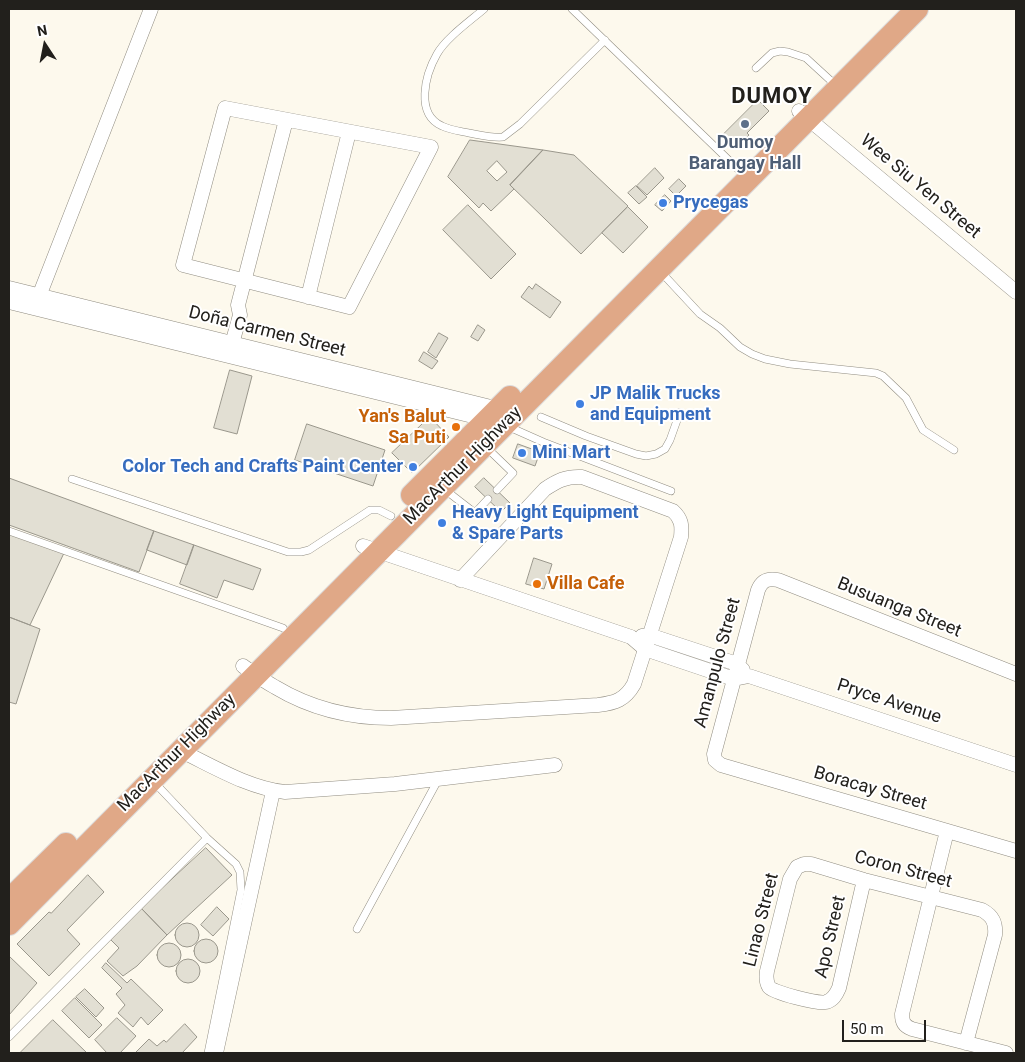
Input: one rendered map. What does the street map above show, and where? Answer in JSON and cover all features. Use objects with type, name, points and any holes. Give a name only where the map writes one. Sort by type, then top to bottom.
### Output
[{"type":"highway","name":"MacArthur Highway","points":[[654,263],[740,170],[804,115],[830,80],[901,9]]},
{"type":"highway","name":"MacArthur Highway","points":[[371,549],[391,516],[501,417],[804,115],[917,9]]},
{"type":"highway","name":"MacArthur Highway","points":[[9,924],[179,750],[277,639],[371,549],[442,487],[484,445],[501,417]]},
{"type":"highway","name":"MacArthur Highway","points":[[9,900],[249,670]]},
{"type":"street","points":[[37,302],[150,9]]},
{"type":"street","points":[[225,108],[286,120],[431,147],[349,307],[182,265],[225,108]]},
{"type":"street","name":"Wee Siu Yen Street","points":[[804,115],[1016,292]]},
{"type":"street","points":[[227,348],[232,313],[238,305],[286,120]]},
{"type":"street","points":[[308,297],[349,132]]},
{"type":"street","name":"Doña Carmen Street","points":[[9,288],[37,302],[501,417]]},
{"type":"street","name":"Doña Carmen Street","points":[[9,302],[37,302]]},
{"type":"street","points":[[249,670],[275,688],[298,698],[342,713],[366,718],[598,705],[618,702],[624,698],[634,684],[681,537],[681,522],[678,515],[673,511],[582,477],[562,478],[545,489],[460,580]]},
{"type":"street","name":"Pryce Avenue","points":[[371,549],[631,637],[645,649],[734,679],[749,676]]},
{"type":"street","name":"Amanpulo Street","points":[[715,760],[714,751],[758,590],[762,582],[767,579]]},
{"type":"street","name":"Busuanga Street","points":[[767,579],[778,580],[1016,674]]},
{"type":"street","name":"Pryce Avenue","points":[[631,637],[649,635],[738,664],[749,676],[1016,765]]},
{"type":"street","points":[[179,750],[250,784],[273,791],[285,792],[555,765]]},
{"type":"street","name":"Boracay Street","points":[[715,760],[721,765],[1016,851]]},
{"type":"street","points":[[216,1053],[273,791]]},
{"type":"street","points":[[947,830],[902,1014],[903,1023],[912,1029],[1006,1053]]},
{"type":"street","name":"Coron Street","points":[[797,867],[811,864],[864,880],[982,910],[992,917],[996,928],[994,942],[966,1043]]},
{"type":"street","name":"Linao Street","points":[[797,867],[790,878],[767,971],[767,982],[773,990],[778,992],[822,1002],[831,1000]]},
{"type":"street","name":"Apo Street","points":[[831,1000],[839,988],[864,880]]},
{"type":"lane","points":[[484,9],[437,53],[427,76],[425,96],[427,110],[434,120],[442,126],[488,137],[503,137],[520,124],[605,40]]},
{"type":"lane","points":[[572,9],[740,170]]},
{"type":"lane","points":[[756,68],[772,53],[788,52],[806,58],[830,80]]},
{"type":"lane","points":[[654,263],[700,314],[752,354],[790,364],[876,373],[883,376],[906,398],[923,430],[954,450]]},
{"type":"lane","points":[[541,417],[586,436],[646,456],[656,454],[665,449],[680,412]]},
{"type":"lane","points":[[501,417],[543,442],[672,491]]},
{"type":"lane","points":[[484,445],[513,474],[497,490]]},
{"type":"lane","points":[[72,478],[288,552],[309,550],[370,510],[378,510],[391,516]]},
{"type":"lane","points":[[442,487],[475,513],[488,500]]},
{"type":"lane","points":[[9,531],[277,639]]},
{"type":"lane","points":[[358,929],[438,778]]},
{"type":"lane","points":[[151,779],[207,838],[236,864],[242,881],[242,890],[208,1053]]},
{"type":"lane","points":[[9,1037],[207,838]]},
{"type":"building","name":"Dumoy Barangay Hall","points":[[758,100],[769,111],[747,133],[749,135],[732,149],[721,137]]},
{"type":"building","points":[[470,140],[543,150],[510,185],[514,189],[491,211],[483,203],[479,208],[448,177]],"holes":[[[497,161],[507,172],[497,181],[487,171]]]},
{"type":"building","points":[[543,150],[574,155],[628,206],[581,254],[510,185]]},
{"type":"building","points":[[655,168],[664,178],[647,195],[637,186]]},
{"type":"building","points":[[679,179],[686,186],[676,196],[669,189]]},
{"type":"building","points":[[636,186],[647,197],[639,204],[628,193]]},
{"type":"building","points":[[665,195],[671,201],[662,211],[655,205]]},
{"type":"building","points":[[468,205],[516,254],[491,279],[443,230]]},
{"type":"building","points":[[628,207],[648,227],[623,253],[602,233]]},
{"type":"building","points":[[536,284],[561,302],[550,318],[521,297],[529,286],[532,289]]},
{"type":"building","points":[[478,325],[485,330],[478,341],[471,337]]},
{"type":"building","points":[[439,333],[448,338],[436,358],[428,352]]},
{"type":"building","points":[[424,352],[438,361],[432,369],[419,361]]},
{"type":"building","points":[[230,370],[252,376],[237,434],[214,428]]},
{"type":"building","points":[[430,417],[449,437],[412,473],[392,453]]},
{"type":"building","points":[[307,424],[385,450],[373,486],[295,460]]},
{"type":"building","points":[[518,444],[540,452],[535,466],[513,458]]},
{"type":"building","points":[[9,478],[154,531],[139,572],[9,525]]},
{"type":"building","points":[[484,478],[510,503],[501,512],[475,487]]},
{"type":"building","points":[[154,531],[194,545],[187,565],[147,550]]},
{"type":"building","points":[[9,532],[64,553],[30,625],[9,617]]},
{"type":"building","points":[[194,545],[261,569],[253,590],[224,580],[217,598],[180,584]]},
{"type":"building","points":[[534,558],[552,564],[544,589],[526,584]]},
{"type":"building","points":[[9,617],[40,629],[16,704],[9,702]]},
{"type":"building","points":[[206,848],[232,875],[167,935],[141,908]]},
{"type":"building","points":[[88,875],[104,892],[67,930],[80,944],[49,976],[17,944]]},
{"type":"building","points":[[217,907],[229,919],[213,936],[201,925]]},
{"type":"building","points":[[141,908],[167,935],[137,966],[123,976],[107,961],[119,948],[110,939]]},
{"type":"building","points":[[187,923],[192,924],[198,930],[198,940],[192,946],[187,947],[182,946],[176,940],[175,935],[176,930],[182,924]]},
{"type":"building","points":[[206,939],[211,940],[217,946],[217,956],[211,962],[206,963],[201,962],[195,956],[194,951],[195,946],[201,940]]},
{"type":"building","points":[[169,943],[174,944],[180,950],[180,960],[174,966],[169,967],[164,966],[158,960],[157,955],[158,950],[164,944]]},
{"type":"building","points":[[9,956],[37,983],[9,1015]]},
{"type":"building","points":[[188,959],[193,960],[199,966],[199,976],[193,982],[188,983],[183,982],[177,976],[176,971],[177,966],[183,960]]},
{"type":"building","points":[[106,963],[127,983],[131,979],[163,1010],[148,1025],[141,1017],[133,1027],[118,1013],[125,1005],[116,994],[122,988],[102,968]]},
{"type":"building","points":[[85,989],[104,1008],[96,1017],[76,997]]},
{"type":"building","points":[[75,998],[102,1025],[89,1038],[62,1011]]},
{"type":"building","points":[[117,1018],[136,1036],[120,1053],[107,1053],[95,1040]]},
{"type":"building","points":[[53,1020],[87,1053],[20,1053]]},
{"type":"building","points":[[185,1024],[197,1037],[182,1053],[135,1053],[149,1039],[157,1046],[164,1040],[166,1042]]},
{"type":"place","name":"Dumoy Barangay Hall","points":[[745,124]]},
{"type":"place","name":"Prycegas","points":[[663,203]]},
{"type":"place","name":"JP Malik Trucks and Equipment","points":[[580,404]]},
{"type":"place","name":"Yan's Balut Sa Puti","points":[[456,427]]},
{"type":"place","name":"Mini Mart","points":[[522,453]]},
{"type":"place","name":"Color Tech and Crafts Paint Center","points":[[413,467]]},
{"type":"place","name":"Heavy Light Equipment & Spare Parts","points":[[442,523]]},
{"type":"place","name":"Villa Cafe","points":[[537,584]]},
{"type":"district","name":"DUMOY","points":[[772,97]]}]
